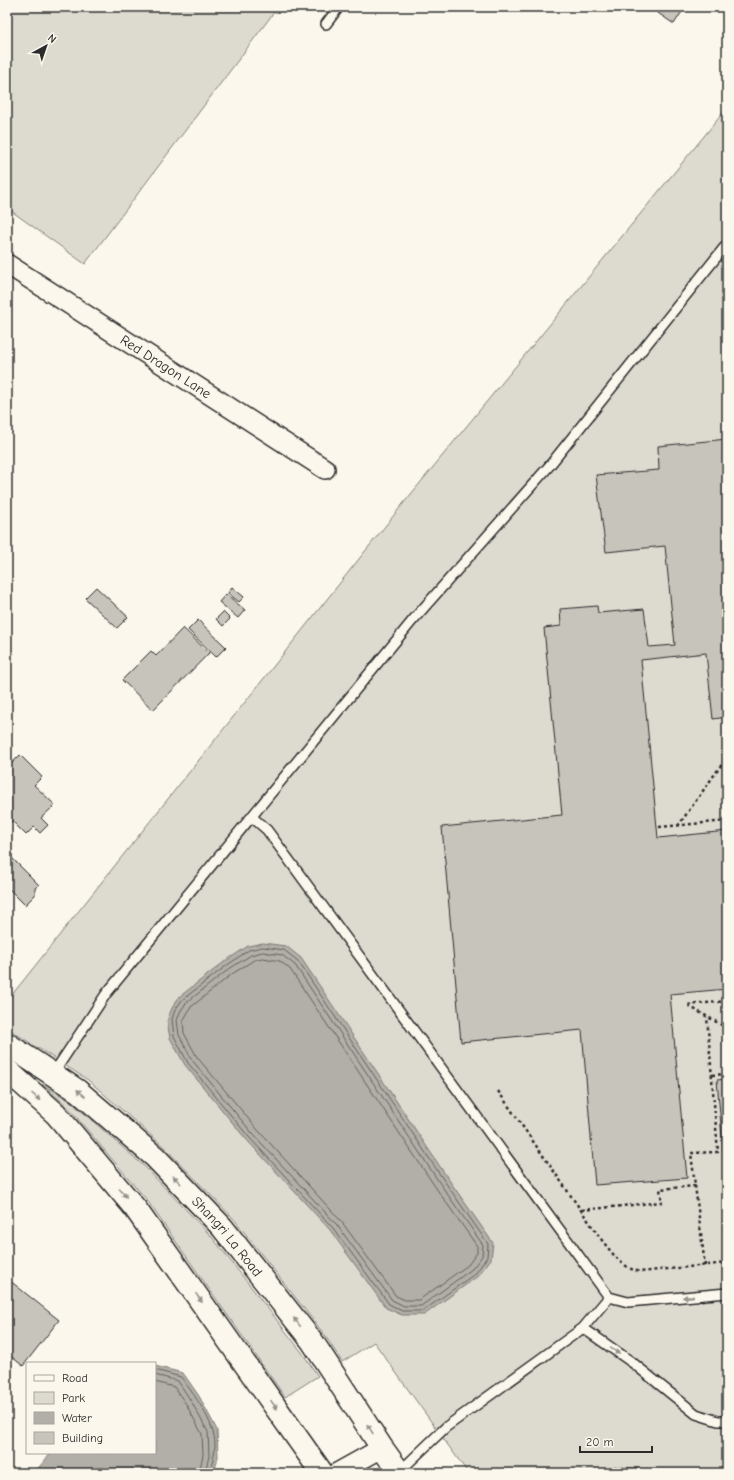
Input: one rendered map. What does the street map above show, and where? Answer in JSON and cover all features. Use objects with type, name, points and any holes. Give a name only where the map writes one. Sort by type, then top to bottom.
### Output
[{"type":"street","name":"Red Dragon Lane","points":[[7,264],[325,469]]},
{"type":"street","name":"Shangri La Road","points":[[7,1044],[78,1090],[155,1157],[222,1227],[312,1341],[382,1448],[400,1472]]},
{"type":"street","points":[[7,1070],[56,1114],[135,1208],[322,1473]]},
{"type":"street","points":[[337,1473],[382,1448]]},
{"type":"lane","points":[[326,24],[339,7]]},
{"type":"lane","points":[[53,1074],[106,994],[413,620],[550,465],[727,244]]},
{"type":"lane","points":[[252,817],[267,830],[609,1297],[628,1302],[727,1293]]},
{"type":"lane","points":[[400,1472],[446,1427],[583,1328],[609,1297]]},
{"type":"lane","points":[[583,1328],[633,1364],[696,1414],[718,1421],[727,1420]]},
{"type":"path","points":[[678,826],[727,757]]},
{"type":"path","points":[[660,827],[727,821]]},
{"type":"path","points":[[727,1001],[686,1005],[727,1028]]},
{"type":"path","points":[[705,1266],[691,1153],[718,1152],[707,1017]]},
{"type":"path","points":[[712,1075],[727,1074]]},
{"type":"path","points":[[498,1092],[616,1258],[629,1269],[640,1272],[727,1264]]},
{"type":"path","points":[[582,1210],[662,1202],[660,1189],[695,1186]]},
{"type":"green space","points":[[7,7],[278,7],[85,264],[7,208]]},
{"type":"green space","points":[[727,108],[727,1473],[468,1473],[374,1342],[342,1362],[324,1334],[233,1218],[164,1147],[88,1080],[7,1028],[7,1001],[398,510]]},
{"type":"green space","points":[[42,1084],[70,1101],[145,1167],[212,1237],[301,1351],[318,1376],[285,1397],[146,1199],[66,1105]]},
{"type":"water","points":[[263,943],[286,946],[301,958],[449,1180],[493,1243],[491,1259],[478,1276],[424,1315],[402,1315],[386,1308],[330,1230],[245,1138],[185,1065],[170,1038],[168,1018],[179,997],[224,962],[248,946]]},
{"type":"water","points":[[156,1366],[183,1373],[199,1396],[217,1430],[218,1457],[214,1473],[34,1473],[50,1454],[156,1454]]},
{"type":"water","points":[[615,1467],[637,1468],[645,1473],[602,1473]]},
{"type":"building","points":[[649,7],[685,7],[674,24]]},
{"type":"building","points":[[727,439],[727,717],[713,719],[706,653],[641,660],[658,838],[727,831],[727,989],[670,994],[687,1178],[595,1185],[582,1030],[461,1042],[442,827],[562,815],[544,628],[561,626],[560,609],[597,606],[598,613],[644,609],[649,647],[675,645],[665,546],[606,552],[596,475],[659,470],[658,446]]},
{"type":"building","points":[[96,587],[128,617],[117,628],[85,598]]},
{"type":"building","points":[[232,587],[244,597],[239,602],[228,593]]},
{"type":"building","points":[[226,594],[245,610],[238,618],[219,602]]},
{"type":"building","points":[[223,612],[230,619],[223,626],[216,619]]},
{"type":"building","points":[[198,620],[226,647],[216,657],[188,630]]},
{"type":"building","points":[[183,628],[209,653],[153,710],[122,680],[151,651],[156,656]]},
{"type":"building","points":[[20,755],[42,777],[34,785],[55,805],[41,818],[48,825],[40,833],[34,827],[26,835],[12,821],[7,825],[7,768]]},
{"type":"building","points":[[7,853],[39,885],[35,888],[35,895],[25,905],[7,887]]},
{"type":"building","points":[[727,1079],[727,1195],[717,1080]]},
{"type":"building","points":[[9,1280],[59,1320],[23,1366],[7,1353],[7,1282]]}]
